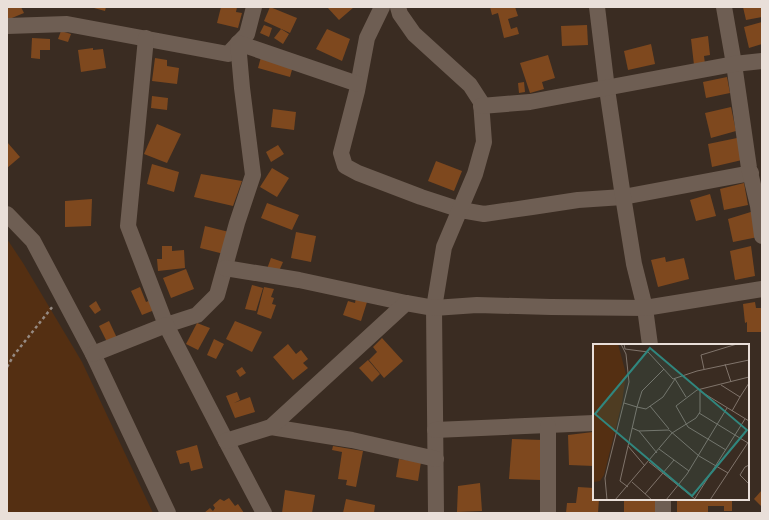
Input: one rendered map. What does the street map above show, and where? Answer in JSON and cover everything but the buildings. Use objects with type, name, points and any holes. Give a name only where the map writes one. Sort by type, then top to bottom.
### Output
[{"type":"street","points":[[7,26],[67,24],[228,54],[247,34],[254,7]]},
{"type":"street","points":[[382,7],[367,38],[358,84],[341,153],[345,166],[358,173],[421,197],[461,210],[484,214],[578,200],[623,197],[750,173]]},
{"type":"street","points":[[398,7],[400,14],[414,34],[470,85],[481,102],[484,142],[476,174],[444,247],[434,308],[436,513]]},
{"type":"street","points":[[597,7],[623,197],[634,264],[645,308],[650,344]]},
{"type":"street","points":[[724,7],[750,173],[758,206],[762,236]]},
{"type":"street","points":[[146,38],[128,226],[166,324],[264,513]]},
{"type":"street","points":[[238,44],[358,84]]},
{"type":"street","points":[[93,354],[166,324],[197,315],[217,295],[237,223],[253,175],[238,44]]},
{"type":"street","points":[[481,106],[530,102],[734,64],[762,61]]},
{"type":"street","points":[[7,214],[33,241],[62,294],[93,354],[168,513]]},
{"type":"street","points":[[225,268],[299,280],[434,308],[478,305],[645,308],[762,289]]},
{"type":"street","points":[[226,441],[271,427],[406,303]]},
{"type":"street","points":[[436,430],[593,423]]},
{"type":"street","points":[[548,426],[548,513]]},
{"type":"street","points":[[271,427],[352,440],[436,459]]},
{"type":"street","points":[[663,500],[663,513]]},
{"type":"path","points":[[7,367],[14,355],[62,294]]},
{"type":"shaded area","points":[[7,239],[82,362],[153,513],[7,513]]}]
